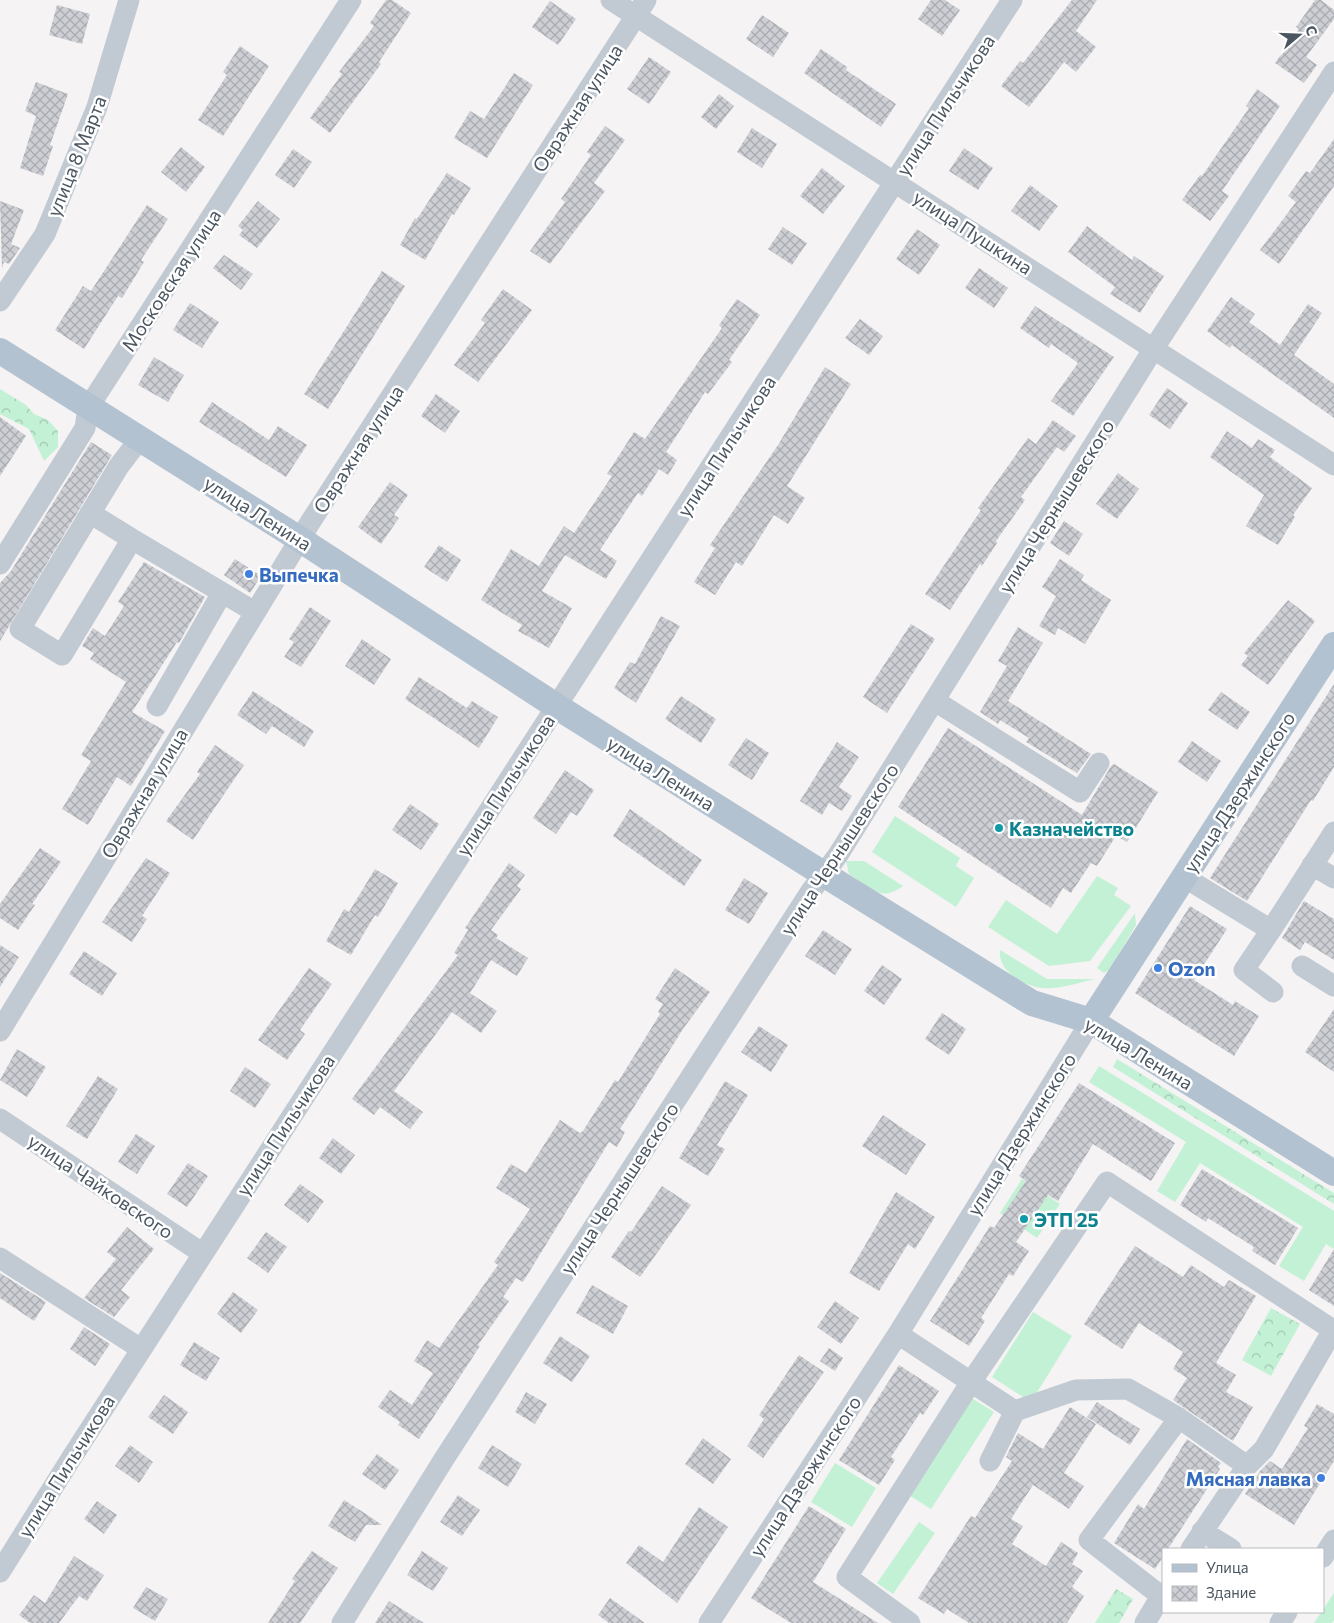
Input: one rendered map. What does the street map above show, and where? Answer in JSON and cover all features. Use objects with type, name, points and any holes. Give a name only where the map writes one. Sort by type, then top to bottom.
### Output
[{"type":"main road","name":"улица Ленина","points":[[0,351],[301,540],[556,706],[1032,1002],[1091,1021],[1331,1164]]},
{"type":"main road","name":"улица Дзержинского","points":[[1091,1021],[1331,655]]},
{"type":"street","name":"улица 8 Марта","points":[[0,301],[45,234],[97,107],[129,0]]},
{"type":"street","name":"Московская улица","points":[[0,564],[85,428],[88,408],[352,0]]},
{"type":"street","name":"улица Пушкина","points":[[611,0],[641,8],[895,182],[1334,465]]},
{"type":"street","name":"улица Пильчикова","points":[[0,1572],[202,1254],[1012,0]]},
{"type":"street","name":"Овражная улица","points":[[0,1031],[254,612],[641,8]]},
{"type":"street","name":"улица Чернышевского","points":[[342,1623],[444,1459],[811,891],[825,875],[1154,348],[1334,72]]},
{"type":"street","points":[[132,539],[62,655],[20,629],[119,466],[139,440]]},
{"type":"street","points":[[90,513],[254,612]]},
{"type":"street","points":[[157,706],[222,594]]},
{"type":"street","points":[[934,701],[1080,792],[1099,763]]},
{"type":"street","points":[[1273,992],[1244,970],[1334,832]]},
{"type":"street","points":[[1312,865],[1334,878]]},
{"type":"street","points":[[1184,877],[1270,930]]},
{"type":"street","points":[[1302,966],[1334,986]]},
{"type":"street","name":"улица Дзержинского","points":[[709,1623],[898,1334],[1091,1021]]},
{"type":"street","name":"улица Чайковского","points":[[0,1119],[202,1254]]},
{"type":"street","points":[[899,1620],[847,1576],[971,1382],[1107,1182],[1333,1330],[1264,1450],[1247,1466],[1192,1548]]},
{"type":"street","points":[[0,1258],[141,1349]]},
{"type":"street","points":[[898,1334],[1015,1411]]},
{"type":"street","points":[[990,1461],[1015,1411],[1076,1390],[1128,1390],[1179,1418],[1247,1466]]},
{"type":"street","points":[[1145,1623],[1162,1594],[1089,1540],[1179,1418]]},
{"type":"street","points":[[1202,1532],[1229,1548]]},
{"type":"street","points":[[1324,1555],[1334,1540]]},
{"type":"green space","points":[[0,389],[26,405],[34,414],[48,420],[58,431],[58,447],[44,461],[29,429],[0,414]]},
{"type":"green space","points":[[895,816],[960,858],[956,866],[974,878],[956,907],[872,852]]},
{"type":"green space","points":[[846,861],[864,861],[903,886],[888,893],[875,892],[849,874]]},
{"type":"green space","points":[[1097,876],[1118,888],[1114,895],[1131,906],[1090,961],[1049,966],[988,927],[1006,900],[1057,934]]},
{"type":"green space","points":[[1135,913],[1136,925],[1110,969],[1104,973],[1097,968]]},
{"type":"green space","points":[[1000,950],[1047,979],[1095,979],[1069,986],[1035,987],[1026,984],[1010,973],[1004,966]]},
{"type":"green space","points":[[1117,1059],[1334,1193],[1334,1204],[1113,1067]]},
{"type":"green space","points":[[1099,1066],[1334,1211],[1334,1249],[1326,1244],[1304,1281],[1279,1266],[1303,1227],[1200,1163],[1175,1202],[1157,1191],[1186,1142],[1089,1082]]},
{"type":"green space","points":[[1022,1179],[1060,1204],[1037,1238],[1000,1213]]},
{"type":"green space","points":[[1271,1308],[1300,1324],[1271,1376],[1242,1360]]},
{"type":"green space","points":[[1033,1312],[1072,1336],[1031,1402],[992,1377]]},
{"type":"green space","points":[[970,1397],[994,1412],[931,1509],[907,1494]]},
{"type":"green space","points":[[835,1463],[876,1488],[852,1527],[811,1502]]},
{"type":"green space","points":[[919,1522],[935,1533],[893,1594],[877,1583]]},
{"type":"green space","points":[[1116,1589],[1133,1599],[1119,1623],[1095,1623]]},
{"type":"green space","points":[[1334,1593],[1334,1620],[1332,1623],[1314,1623],[1321,1613],[1324,1613],[1324,1608]]},
{"type":"building","points":[[386,0],[392,0],[411,13],[379,62],[381,64],[330,133],[310,118],[342,74],[339,72],[374,26],[370,23]]},
{"type":"building","points":[[931,0],[945,0],[960,10],[942,36],[918,19]]},
{"type":"building","points":[[1072,0],[1097,0],[1076,31],[1096,47],[1076,72],[1064,62],[1029,107],[1001,86],[1020,61],[1023,63]]},
{"type":"building","points":[[1315,0],[1321,0],[1334,10],[1334,19],[1306,57],[1317,65],[1304,83],[1275,63],[1299,29],[1296,27]]},
{"type":"building","points":[[550,1],[576,19],[558,45],[532,27]]},
{"type":"building","points":[[57,5],[90,14],[82,44],[49,35]]},
{"type":"building","points":[[762,15],[789,33],[773,57],[746,39]]},
{"type":"building","points":[[240,46],[269,66],[223,136],[198,120],[227,75],[223,72]]},
{"type":"building","points":[[821,49],[847,67],[846,70],[896,104],[881,127],[804,73]]},
{"type":"building","points":[[649,57],[671,72],[649,104],[627,89]]},
{"type":"building","points":[[514,73],[533,85],[487,158],[454,138],[470,111],[484,119]]},
{"type":"building","points":[[36,82],[68,94],[50,145],[53,146],[43,176],[20,168],[36,116],[25,111]]},
{"type":"building","points":[[1257,89],[1280,106],[1222,191],[1229,196],[1210,221],[1182,200],[1200,175],[1202,176],[1249,108],[1246,106]]},
{"type":"building","points":[[719,94],[734,106],[716,129],[701,117]]},
{"type":"building","points":[[605,126],[625,140],[594,183],[605,191],[550,264],[530,251],[565,202],[561,199],[591,155],[587,152]]},
{"type":"building","points":[[752,128],[777,144],[762,168],[737,152]]},
{"type":"building","points":[[1334,139],[1334,186],[1279,264],[1260,250],[1296,202],[1288,196],[1306,171],[1310,173]]},
{"type":"building","points":[[181,147],[205,167],[186,192],[161,172]]},
{"type":"building","points":[[964,148],[993,168],[978,190],[949,171]]},
{"type":"building","points":[[293,149],[312,162],[294,188],[275,175]]},
{"type":"building","points":[[822,168],[845,186],[823,214],[800,196]]},
{"type":"building","points":[[447,173],[471,188],[454,215],[452,214],[425,260],[400,245],[415,218],[417,219]]},
{"type":"building","points":[[1030,185],[1058,206],[1039,231],[1011,211]]},
{"type":"building","points":[[0,201],[24,210],[11,244],[20,248],[9,264],[4,262],[2,268]]},
{"type":"building","points":[[258,201],[280,219],[257,248],[239,235],[243,230],[238,226]]},
{"type":"building","points":[[147,205],[168,219],[141,260],[144,262],[122,298],[118,296],[84,349],[55,330],[83,286],[91,291]]},
{"type":"building","points":[[1087,226],[1132,260],[1134,256],[1164,276],[1140,313],[1110,294],[1115,287],[1068,252]]},
{"type":"building","points":[[783,227],[807,243],[792,265],[768,249]]},
{"type":"building","points":[[917,229],[940,245],[919,275],[896,259]]},
{"type":"building","points":[[224,255],[253,274],[241,290],[213,268]]},
{"type":"building","points":[[979,268],[1008,288],[994,308],[965,288]]},
{"type":"building","points":[[382,271],[405,286],[328,409],[304,394]]},
{"type":"building","points":[[503,289],[532,310],[478,382],[454,365],[485,323],[481,320]]},
{"type":"building","points":[[1231,297],[1255,314],[1249,322],[1280,345],[1308,304],[1322,313],[1294,355],[1334,384],[1334,418],[1232,345],[1230,348],[1207,331]]},
{"type":"building","points":[[737,299],[760,315],[729,360],[732,362],[708,394],[705,392],[666,452],[677,460],[668,475],[659,469],[642,496],[638,493],[600,550],[617,561],[606,579],[565,555],[542,591],[572,608],[549,648],[518,631],[522,625],[481,600],[511,549],[539,566],[564,526],[574,533],[612,476],[607,474],[634,432],[645,439],[722,328],[719,325]]},
{"type":"building","points":[[190,303],[219,322],[202,348],[173,330]]},
{"type":"building","points":[[1035,306],[1114,357],[1073,416],[1051,401],[1078,363],[1051,344],[1049,348],[1020,328]]},
{"type":"building","points":[[860,319],[883,336],[869,355],[845,338]]},
{"type":"building","points":[[154,357],[184,375],[168,402],[138,385]]},
{"type":"building","points":[[825,367],[851,384],[787,486],[805,498],[788,524],[774,515],[742,566],[736,562],[715,595],[694,582],[715,548],[710,545],[778,445]]},
{"type":"building","points":[[1167,388],[1188,403],[1170,429],[1149,415]]},
{"type":"building","points":[[436,394],[460,411],[445,433],[421,416]]},
{"type":"building","points":[[212,402],[269,440],[278,426],[307,445],[286,477],[199,422]]},
{"type":"building","points":[[0,417],[26,436],[0,476]]},
{"type":"building","points":[[1053,420],[1076,436],[1064,452],[1057,447],[1021,497],[1025,500],[996,541],[997,543],[982,566],[980,564],[950,610],[925,594],[981,510],[978,508],[1028,438],[1036,444]]},
{"type":"building","points":[[1227,431],[1252,448],[1258,439],[1275,450],[1270,457],[1312,488],[1293,515],[1295,517],[1278,545],[1246,526],[1264,495],[1210,457]]},
{"type":"building","points":[[91,442],[112,455],[0,641],[0,583],[11,571]]},
{"type":"building","points":[[1118,473],[1139,489],[1117,519],[1096,504]]},
{"type":"building","points":[[390,482],[408,495],[394,515],[399,518],[381,544],[358,527]]},
{"type":"building","points":[[1064,521],[1083,534],[1069,556],[1050,543]]},
{"type":"building","points":[[439,545],[461,560],[447,582],[424,567]]},
{"type":"building","points":[[235,559],[261,576],[250,593],[224,575]]},
{"type":"building","points":[[1060,559],[1084,575],[1081,580],[1111,600],[1085,644],[1058,628],[1055,635],[1039,626],[1056,596],[1042,587]]},
{"type":"building","points":[[144,562],[205,597],[179,643],[177,642],[132,712],[165,731],[131,786],[117,777],[88,825],[62,809],[91,761],[81,755],[126,682],[90,659],[94,653],[82,646],[93,628],[105,636],[124,606],[118,602]]},
{"type":"building","points":[[1288,600],[1315,621],[1268,685],[1241,665],[1248,656],[1244,653]]},
{"type":"building","points":[[310,607],[331,621],[301,667],[284,657],[294,642],[289,639]]},
{"type":"building","points":[[661,616],[680,626],[636,703],[614,688],[630,662],[635,664]]},
{"type":"building","points":[[911,624],[935,639],[887,713],[863,697]]},
{"type":"building","points":[[1018,627],[1043,643],[1008,701],[1091,754],[1077,773],[1026,742],[1029,738],[1000,720],[998,724],[980,712],[1007,666],[998,661]]},
{"type":"building","points":[[362,639],[391,659],[374,685],[345,666]]},
{"type":"building","points":[[419,677],[467,708],[472,701],[498,717],[479,748],[405,699]]},
{"type":"building","points":[[1334,684],[1334,767],[1247,901],[1210,878]]},
{"type":"building","points":[[253,691],[314,731],[304,747],[272,726],[266,734],[237,715]]},
{"type":"building","points":[[1221,692],[1250,712],[1237,730],[1208,710]]},
{"type":"building","points":[[681,696],[716,719],[701,743],[665,719]]},
{"type":"building","name":"Казначейство","points":[[948,728],[1082,815],[1114,764],[1158,792],[1127,842],[1116,836],[1097,866],[1091,863],[1071,893],[1063,888],[1051,908],[898,807]]},
{"type":"building","points":[[746,738],[769,753],[752,780],[728,765]]},
{"type":"building","points":[[1192,741],[1221,761],[1207,782],[1178,762]]},
{"type":"building","points":[[837,742],[859,757],[839,787],[852,796],[842,811],[829,803],[822,815],[800,801]]},
{"type":"building","points":[[215,745],[244,765],[193,840],[166,821],[200,774],[197,772]]},
{"type":"building","points":[[565,770],[594,790],[577,816],[571,812],[556,834],[533,818]]},
{"type":"building","points":[[410,804],[439,824],[421,850],[392,830]]},
{"type":"building","points":[[630,809],[702,860],[684,886],[613,836]]},
{"type":"building","points":[[40,848],[61,862],[32,904],[35,905],[18,930],[0,918],[0,904]]},
{"type":"building","points":[[146,858],[170,873],[142,916],[147,919],[132,942],[102,922]]},
{"type":"building","points":[[509,863],[525,875],[517,886],[521,889],[491,930],[498,935],[496,938],[528,958],[517,976],[491,960],[470,993],[497,1011],[481,1033],[452,1012],[394,1091],[423,1112],[410,1129],[380,1107],[374,1115],[352,1099],[458,955],[454,953],[468,930],[465,928]]},
{"type":"building","points":[[375,869],[398,883],[378,917],[375,915],[351,955],[326,941],[344,909],[349,912]]},
{"type":"building","points":[[744,878],[768,893],[749,924],[725,910]]},
{"type":"building","points":[[1304,901],[1334,919],[1334,960],[1305,942],[1300,950],[1282,938]]},
{"type":"building","points":[[1190,906],[1227,929],[1194,980],[1233,1005],[1235,1001],[1259,1016],[1234,1056],[1135,993]]},
{"type":"building","points":[[823,930],[852,949],[835,975],[805,956]]},
{"type":"building","points":[[0,945],[19,957],[0,987]]},
{"type":"building","points":[[84,951],[117,973],[102,996],[69,974]]},
{"type":"building","points":[[882,965],[902,979],[884,1005],[864,991]]},
{"type":"building","points":[[309,968],[332,984],[300,1030],[305,1034],[287,1060],[258,1040]]},
{"type":"building","points":[[675,968],[710,992],[683,1029],[620,1129],[625,1132],[617,1147],[609,1142],[523,1282],[516,1278],[503,1297],[509,1301],[478,1345],[480,1346],[419,1439],[398,1425],[400,1422],[378,1407],[390,1390],[412,1405],[433,1373],[414,1361],[427,1340],[439,1348],[498,1265],[494,1262],[530,1209],[496,1188],[511,1164],[526,1173],[560,1120],[580,1133],[583,1131],[615,1080],[618,1082],[660,1014],[658,1012],[663,1004],[655,999]]},
{"type":"building","points":[[1334,1009],[1334,1072],[1305,1052]]},
{"type":"building","points":[[942,1013],[966,1029],[949,1055],[925,1039]]},
{"type":"building","points":[[759,1026],[788,1045],[771,1072],[741,1052]]},
{"type":"building","points":[[17,1049],[46,1067],[27,1097],[0,1080]]},
{"type":"building","points":[[245,1067],[271,1084],[255,1108],[230,1091]]},
{"type":"building","points":[[98,1076],[118,1089],[87,1139],[66,1126]]},
{"type":"building","points":[[725,1081],[748,1095],[717,1145],[725,1149],[708,1176],[679,1158]]},
{"type":"building","points":[[1079,1083],[1175,1143],[1151,1181],[1093,1144],[1058,1201],[1048,1195],[1016,1242],[1029,1251],[1013,1276],[1009,1274],[981,1318],[985,1321],[969,1346],[930,1321],[990,1226],[994,1228],[1026,1181],[1019,1176]]},
{"type":"building","points":[[883,1115],[926,1144],[906,1175],[862,1146]]},
{"type":"building","points":[[136,1134],[155,1146],[137,1174],[118,1162]]},
{"type":"building","points":[[333,1138],[355,1155],[341,1174],[319,1158]]},
{"type":"building","points":[[188,1163],[208,1176],[187,1207],[167,1194]]},
{"type":"building","points":[[1202,1169],[1298,1228],[1275,1265],[1252,1251],[1254,1247],[1208,1218],[1206,1222],[1180,1205]]},
{"type":"building","points":[[300,1184],[324,1201],[308,1223],[284,1205]]},
{"type":"building","points":[[662,1186],[691,1205],[640,1277],[611,1257],[629,1231],[631,1232]]},
{"type":"building","points":[[896,1192],[935,1217],[915,1249],[908,1244],[879,1291],[849,1273]]},
{"type":"building","points":[[127,1227],[154,1249],[121,1290],[130,1297],[114,1317],[84,1298],[116,1259],[107,1252]]},
{"type":"building","points":[[266,1232],[287,1247],[268,1273],[247,1258]]},
{"type":"building","points":[[1135,1246],[1183,1277],[1191,1265],[1224,1287],[1229,1280],[1256,1296],[1216,1363],[1236,1375],[1226,1392],[1253,1407],[1233,1441],[1173,1400],[1187,1378],[1173,1369],[1183,1352],[1139,1323],[1122,1349],[1084,1324]]},
{"type":"building","points":[[1334,1249],[1334,1306],[1309,1290]]},
{"type":"building","points":[[0,1273],[46,1302],[34,1321],[0,1298]]},
{"type":"building","points":[[592,1285],[628,1306],[613,1334],[576,1313]]},
{"type":"building","points":[[233,1292],[258,1310],[241,1333],[217,1314]]},
{"type":"building","points":[[835,1301],[859,1318],[841,1344],[817,1327]]},
{"type":"building","points":[[84,1327],[110,1344],[95,1366],[70,1349]]},
{"type":"building","points":[[560,1336],[590,1356],[572,1382],[543,1363]]},
{"type":"building","points":[[194,1342],[220,1358],[206,1381],[180,1365]]},
{"type":"building","points":[[829,1348],[843,1358],[835,1371],[820,1361]]},
{"type":"building","points":[[799,1355],[824,1372],[763,1458],[747,1446],[764,1419],[759,1415]]},
{"type":"building","points":[[899,1365],[939,1391],[923,1415],[920,1413],[891,1457],[895,1460],[879,1485],[839,1460]]},
{"type":"building","points":[[526,1392],[547,1404],[535,1424],[515,1412]]},
{"type":"building","points":[[164,1395],[188,1412],[173,1434],[148,1417]]},
{"type":"building","points":[[1097,1402],[1140,1429],[1130,1445],[1087,1417]]},
{"type":"building","points":[[1317,1404],[1334,1414],[1334,1461],[1294,1525],[1245,1494],[1260,1471],[1270,1461],[1282,1469],[1308,1428],[1304,1426]]},
{"type":"building","points":[[1070,1407],[1096,1424],[1064,1473],[1084,1486],[1069,1509],[1033,1485],[1011,1519],[1023,1526],[1012,1544],[1046,1566],[1061,1542],[1078,1553],[1072,1564],[1083,1571],[1072,1587],[1084,1596],[1067,1623],[969,1623],[947,1609],[944,1614],[918,1598],[971,1516],[975,1518],[1012,1461],[1006,1457],[1018,1433],[1043,1449]]},
{"type":"building","points":[[703,1438],[731,1459],[713,1484],[685,1464]]},
{"type":"building","points":[[1187,1439],[1221,1463],[1218,1467],[1220,1469],[1169,1548],[1162,1548],[1162,1558],[1155,1569],[1114,1543],[1138,1504],[1144,1509]]},
{"type":"building","points":[[130,1445],[153,1462],[139,1483],[115,1466]]},
{"type":"building","points":[[492,1445],[522,1464],[508,1487],[478,1468]]},
{"type":"building","points":[[377,1454],[399,1470],[385,1490],[362,1474]]},
{"type":"building","points":[[458,1495],[480,1510],[462,1536],[440,1522]]},
{"type":"building","points":[[344,1500],[382,1525],[366,1525],[355,1542],[328,1526]]},
{"type":"building","points":[[97,1501],[117,1515],[104,1534],[84,1519]]},
{"type":"building","points":[[809,1506],[846,1529],[813,1582],[878,1623],[791,1623],[751,1598]]},
{"type":"building","points":[[699,1507],[728,1527],[677,1603],[626,1563],[639,1545],[663,1562]]},
{"type":"building","points":[[312,1551],[338,1568],[300,1623],[268,1623],[295,1581],[292,1579]]},
{"type":"building","points":[[422,1551],[448,1568],[433,1591],[407,1575]]},
{"type":"building","points":[[74,1556],[104,1575],[87,1601],[79,1596],[59,1623],[30,1623],[19,1615],[34,1595],[45,1603]]},
{"type":"building","points":[[146,1587],[168,1599],[155,1621],[133,1608]]},
{"type":"building","points":[[610,1598],[645,1623],[609,1623],[598,1615]]},
{"type":"building","points":[[389,1601],[424,1623],[375,1623]]},
{"type":"place","name":"Выпечка","points":[[249,574]]},
{"type":"place","name":"Казначейство","points":[[999,828]]},
{"type":"place","name":"Ozon","points":[[1158,968]]},
{"type":"place","name":"ЭТП 25","points":[[1024,1219]]},
{"type":"place","name":"Мясная лавка","points":[[1321,1478]]}]
